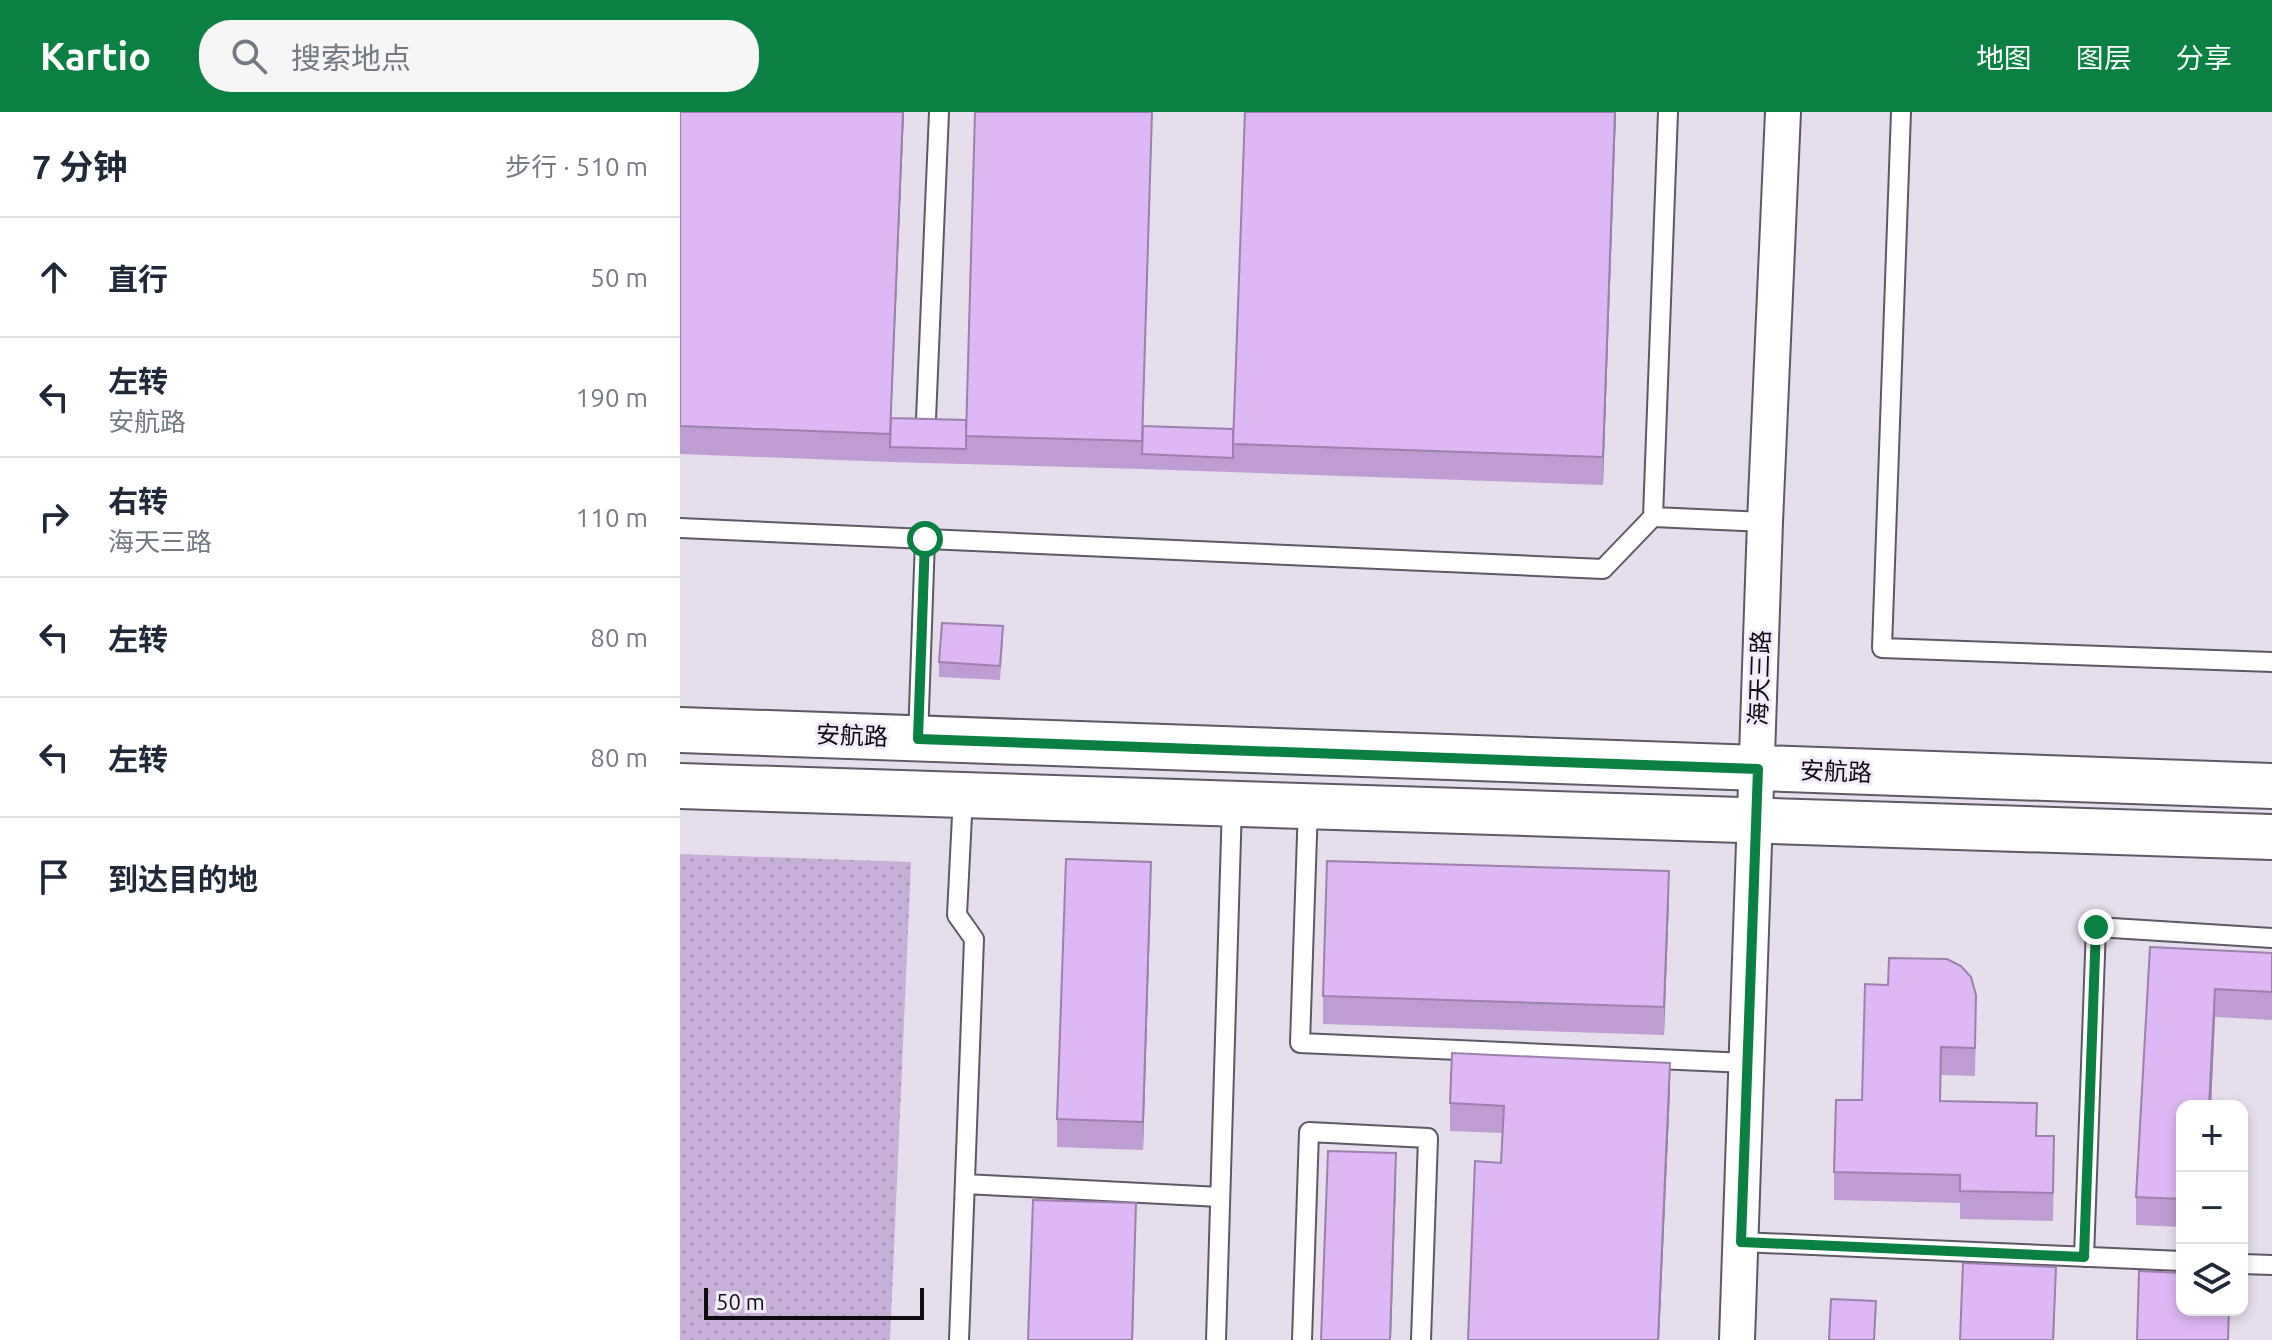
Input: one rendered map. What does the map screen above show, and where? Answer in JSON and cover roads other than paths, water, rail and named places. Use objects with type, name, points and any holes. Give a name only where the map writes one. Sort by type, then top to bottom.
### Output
[{"type":"street","name":"海天三路","points":[[1737,1340],[1765,522],[1783,112]]},
{"type":"street","name":"安航路","points":[[680,730],[2272,786]]},
{"type":"street","points":[[680,786],[2272,837]]},
{"type":"lane","points":[[926,419],[939,112]]},
{"type":"lane","points":[[680,528],[1603,569],[1653,517],[1668,112]]},
{"type":"lane","points":[[1901,112],[1882,648],[2272,662]]},
{"type":"lane","points":[[1653,517],[1765,522]]},
{"type":"lane","points":[[918,739],[925,539]]},
{"type":"lane","points":[[959,1340],[974,939],[957,915],[963,796]]},
{"type":"lane","points":[[1216,1340],[1232,804]]},
{"type":"lane","points":[[1308,806],[1300,1043],[1747,1063]]},
{"type":"lane","points":[[2084,1257],[2096,927],[2272,938]]},
{"type":"lane","points":[[1302,1340],[1309,1132],[1428,1138],[1421,1340]]},
{"type":"lane","points":[[965,1184],[1220,1197]]},
{"type":"lane","points":[[1741,1242],[2176,1261]]},
{"type":"lane","points":[[2248,1264],[2272,1265]]}]
